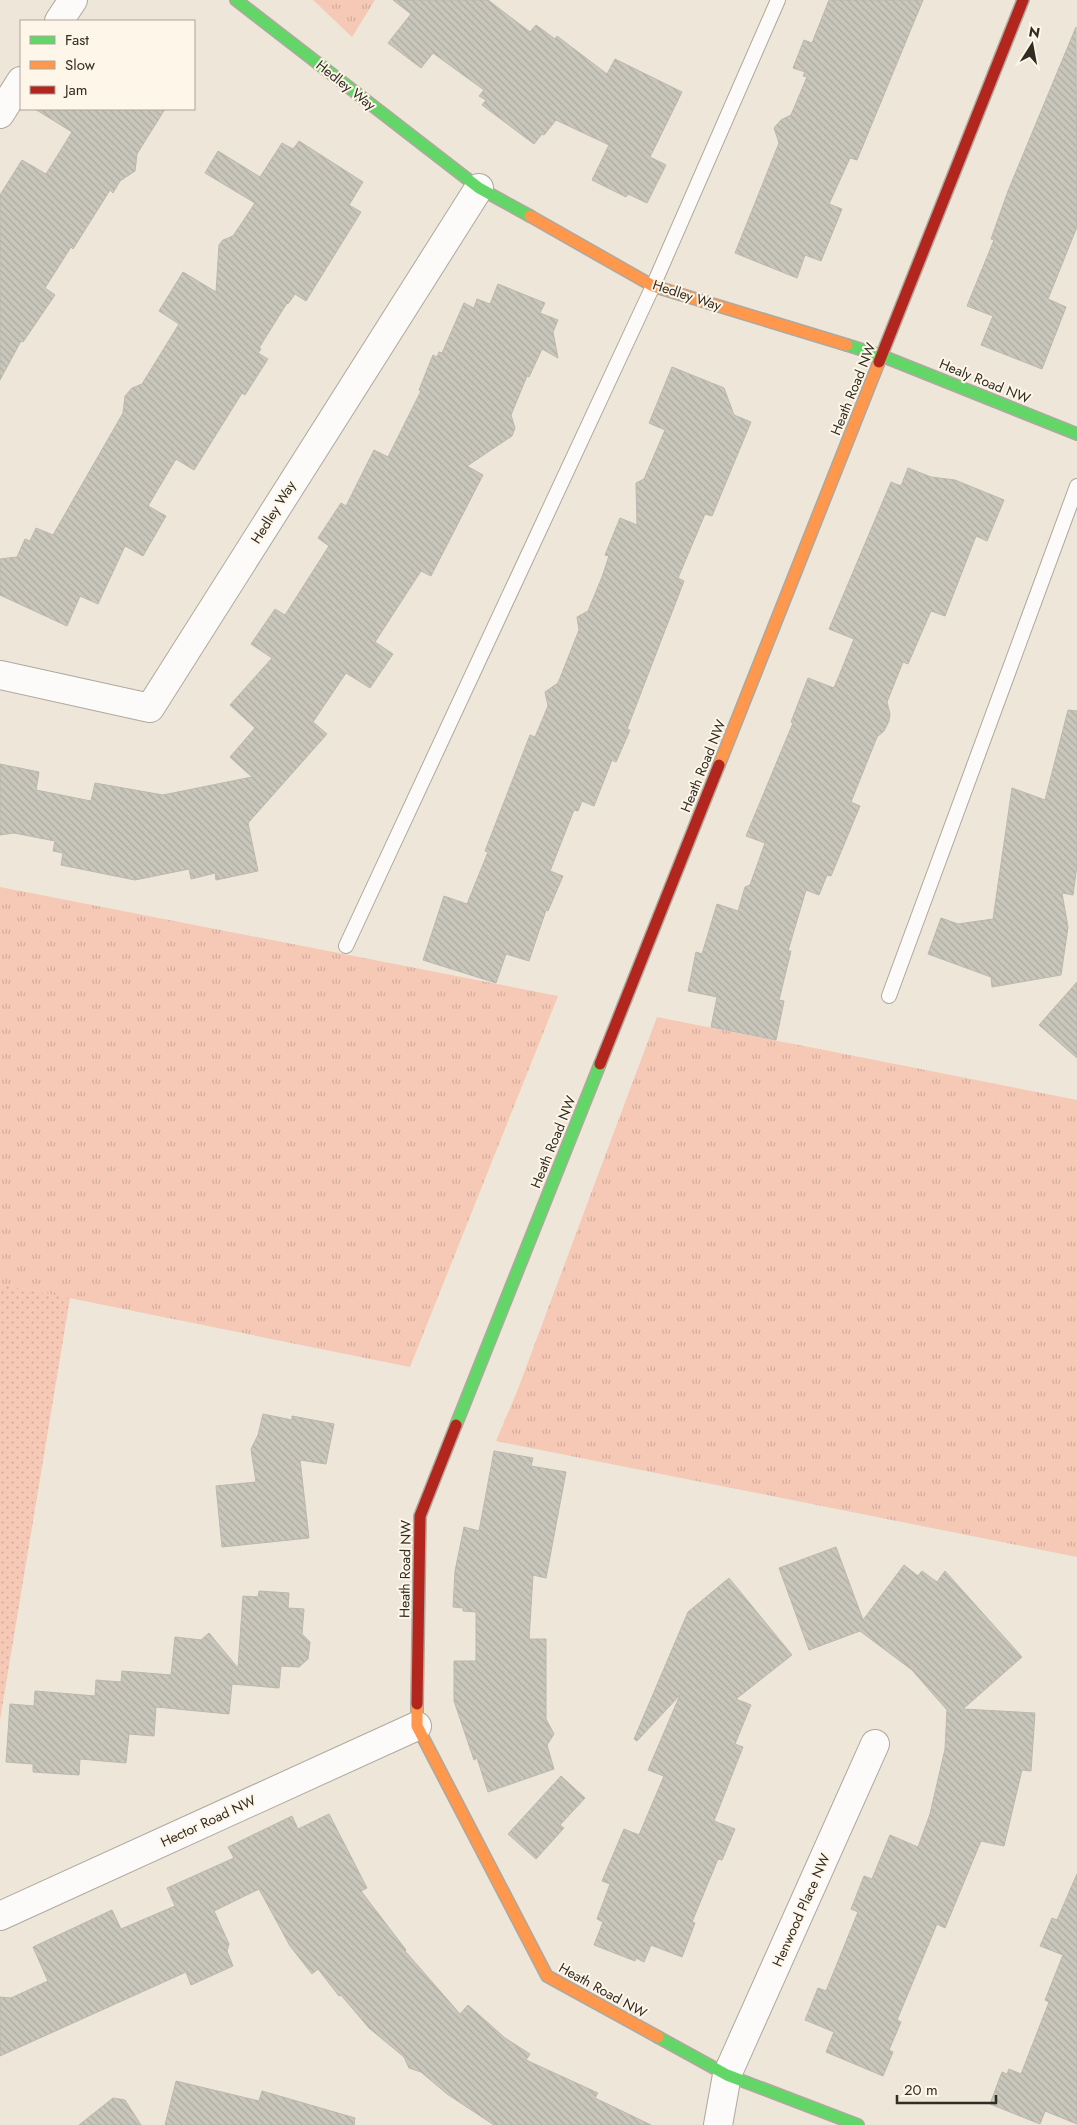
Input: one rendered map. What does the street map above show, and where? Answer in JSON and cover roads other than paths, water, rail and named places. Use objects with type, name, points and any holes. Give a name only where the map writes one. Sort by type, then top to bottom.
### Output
[{"type":"street","points":[[60,20],[73,0]]},
{"type":"street","name":"Hedley Way","points":[[236,0],[479,188],[653,286],[882,356]]},
{"type":"street","name":"Heath Road NW","points":[[858,2125],[728,2075],[546,1976],[417,1726],[420,1516],[1024,0]]},
{"type":"street","points":[[0,114],[20,83]]},
{"type":"street","name":"Hedley Way","points":[[0,675],[150,708],[479,188]]},
{"type":"street","name":"Healy Road NW","points":[[882,356],[1077,434]]},
{"type":"street","name":"Hector Road NW","points":[[0,1916],[417,1726]]},
{"type":"street","name":"Henwood Place NW","points":[[718,2125],[728,2075],[875,1744]]},
{"type":"lane","points":[[346,946],[653,286],[778,0]]},
{"type":"lane","points":[[889,996],[1077,486]]}]
